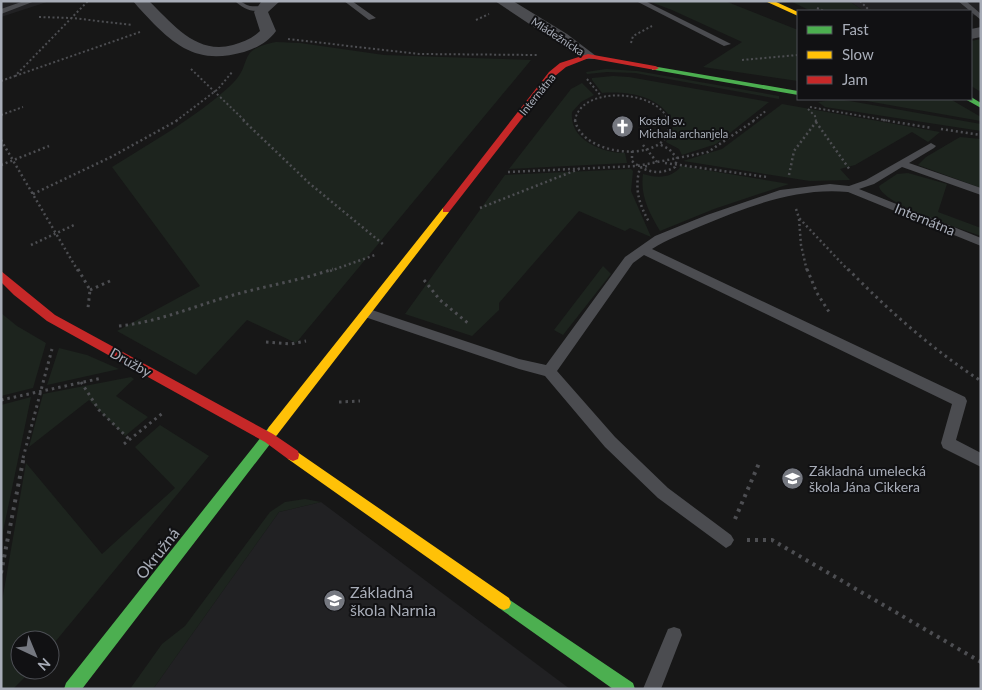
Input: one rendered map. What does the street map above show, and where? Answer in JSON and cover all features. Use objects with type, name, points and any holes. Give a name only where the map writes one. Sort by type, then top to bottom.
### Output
[{"type":"street","points":[[140,1],[194,50],[208,54],[229,52],[262,38],[268,31],[261,12],[269,3]]},
{"type":"street","name":"Mládežnícka","points":[[502,1],[588,56]]},
{"type":"street","points":[[768,1],[797,14]]},
{"type":"street","name":"Internátna","points":[[269,438],[552,74],[563,65],[588,56],[797,93]]},
{"type":"street","name":"Družby","points":[[1,275],[18,292],[52,318],[269,438],[627,689]]},
{"type":"street","name":"Okružná","points":[[72,689],[269,438]]},
{"type":"lane","points":[[1,12],[32,1]]},
{"type":"lane","points":[[238,1],[248,8],[269,3]]},
{"type":"lane","points":[[347,1],[372,18]]},
{"type":"lane","points":[[639,1],[727,44]]},
{"type":"lane","points":[[961,1],[972,10]]},
{"type":"lane","points":[[849,189],[864,184],[931,146]]},
{"type":"lane","points":[[902,164],[981,192]]},
{"type":"lane","name":"Internátna","points":[[549,371],[629,260],[642,249],[659,239],[790,186],[849,189],[981,242]]},
{"type":"lane","points":[[642,249],[960,401],[948,443],[981,460]]},
{"type":"lane","points":[[366,313],[492,355],[549,371],[610,442],[662,493],[726,540]]},
{"type":"lane","points":[[652,689],[674,635]]},
{"type":"path","points":[[15,76],[88,1]]},
{"type":"path","points":[[860,1],[869,10]]},
{"type":"path","points":[[37,17],[72,18],[170,29]]},
{"type":"path","points":[[1,81],[152,28]]},
{"type":"path","points":[[262,38],[298,40],[419,54],[546,55]]},
{"type":"path","points":[[740,60],[797,55]]},
{"type":"path","points":[[584,77],[601,96]]},
{"type":"path","points":[[201,79],[309,183],[388,248]]},
{"type":"path","points":[[32,194],[121,152],[179,117],[215,92]]},
{"type":"path","points":[[601,96],[632,96],[658,107],[666,116],[669,126],[667,136],[658,144],[646,149],[632,151],[602,147],[589,140],[580,132],[576,123],[576,114],[580,106],[601,96]]},
{"type":"path","points":[[810,106],[981,135]]},
{"type":"path","points":[[1,115],[23,107]]},
{"type":"path","points":[[632,151],[632,161],[638,167],[649,172],[664,172],[670,170],[677,161],[716,148],[771,107]]},
{"type":"path","points":[[805,108],[815,116],[816,122],[838,155],[864,184]]},
{"type":"path","points":[[816,122],[794,151],[790,186],[799,218],[799,245],[809,278],[839,327],[847,347]]},
{"type":"path","points":[[1,140],[90,290],[87,315]]},
{"type":"path","points":[[658,144],[669,149],[677,161]]},
{"type":"path","points":[[643,145],[657,162]]},
{"type":"path","points":[[1,165],[49,146]]},
{"type":"path","points":[[499,172],[638,167],[657,162],[677,161],[770,177]]},
{"type":"path","points":[[638,167],[637,193],[645,215],[659,239]]},
{"type":"path","points":[[477,209],[582,168]]},
{"type":"path","points":[[799,218],[892,313],[954,365],[981,381]]},
{"type":"path","points":[[31,245],[74,225]]},
{"type":"path","points":[[85,337],[111,326],[146,324],[230,296],[311,277],[376,254]]},
{"type":"path","points":[[422,278],[440,300],[484,335],[492,355]]},
{"type":"path","points":[[90,290],[110,281]]},
{"type":"path","points":[[266,342],[292,344],[314,339]]},
{"type":"path","points":[[1,573],[23,455],[38,391],[53,347]]},
{"type":"path","points":[[1,400],[144,369]]},
{"type":"path","points":[[81,382],[99,410],[129,439]]},
{"type":"path","points":[[340,402],[360,401]]},
{"type":"path","points":[[124,444],[153,420]]},
{"type":"path","points":[[760,461],[726,540],[772,540],[981,662]]},
{"type":"shaded area","points":[[1,1],[50,1],[1,17]]},
{"type":"shaded area","points":[[648,1],[725,1],[797,30],[797,81],[703,67],[742,42]]},
{"type":"shaded area","points":[[790,1],[849,1],[862,10],[809,10]]},
{"type":"shaded area","points":[[849,1],[981,1],[981,14],[972,16],[972,10],[862,10]]},
{"type":"shaded area","points":[[981,39],[981,92],[972,87],[972,41]]},
{"type":"shaded area","points":[[276,42],[300,43],[384,55],[531,60],[296,343],[247,320],[196,375],[117,331],[200,286],[112,167],[173,129],[217,98],[237,78],[250,54],[255,49]]},
{"type":"shaded area","points":[[606,69],[637,71],[779,96],[779,99],[635,73],[607,72],[587,74],[586,72]]},
{"type":"shaded area","points":[[629,77],[769,102],[716,144],[682,155],[679,149],[666,142],[674,124],[661,107],[644,97],[623,93],[602,93],[592,80],[592,78]]},
{"type":"shaded area","points":[[582,83],[594,95],[581,102],[572,112],[572,122],[576,130],[581,137],[597,147],[607,151],[625,153],[627,163],[509,169],[571,89]]},
{"type":"shaded area","points":[[844,100],[981,124],[981,131],[825,107],[818,102]]},
{"type":"shaded area","points":[[861,100],[952,100],[981,117],[981,121]]},
{"type":"shaded area","points":[[782,104],[940,132],[928,142],[912,132],[855,165],[840,169],[850,180],[810,181],[683,161],[722,149]]},
{"type":"shaded area","points":[[960,137],[981,139],[981,188],[918,165],[926,157]]},
{"type":"shaded area","points":[[681,166],[789,184],[714,209],[660,231],[644,197],[643,174],[664,176],[673,173]]},
{"type":"shaded area","points":[[631,169],[633,171],[631,191],[651,237],[630,228],[625,231],[579,211],[499,303],[499,310],[472,336],[405,314],[505,175]]},
{"type":"shaded area","points":[[908,173],[947,184],[938,212],[981,228],[981,236],[907,208],[883,193],[879,186],[897,174]]},
{"type":"shaded area","points":[[603,266],[611,274],[563,335],[554,330]]},
{"type":"shaded area","points":[[1,313],[17,326],[46,343],[33,388],[1,396]]},
{"type":"shaded area","points":[[59,348],[87,355],[119,369],[47,385]]},
{"type":"shaded area","points":[[131,377],[134,379],[116,396],[148,417],[125,436],[89,400],[29,447],[43,394]]},
{"type":"shaded area","points":[[31,397],[1,541],[1,405]]},
{"type":"shaded area","points":[[160,425],[209,456],[60,636],[60,630],[10,630],[10,680],[22,680],[13,689],[1,689],[1,607],[26,463],[102,554],[175,488],[135,447]]},
{"type":"shaded area","points":[[305,499],[321,502],[279,512],[153,689],[130,689],[162,644],[185,626],[270,512],[285,502]]},
{"type":"shaded area","name":"Základná škola Narnia","points":[[321,502],[570,689],[153,689],[279,512]]},
{"type":"traffic: fast","points":[[655,68],[797,93]]},
{"type":"traffic: fast","points":[[971,100],[981,106]]},
{"type":"traffic: fast","points":[[72,689],[273,431]]},
{"type":"traffic: fast","points":[[504,603],[627,689]]},
{"type":"traffic: slow","points":[[768,1],[797,14]]},
{"type":"traffic: slow","points":[[273,431],[446,210]]},
{"type":"traffic: slow","points":[[293,455],[504,603]]},
{"type":"traffic: jam","points":[[446,210],[552,74],[563,65],[588,56],[655,68]]},
{"type":"traffic: jam","points":[[1,275],[18,292],[51,318],[269,438],[293,455]]},
{"type":"place","name":"Kostol sv. Michala archanjela","points":[[623,126]]},
{"type":"place","name":"Základná umelecká škola Jána Cikkera","points":[[793,478]]},
{"type":"place","name":"Základná škola Narnia","points":[[334,600]]}]
